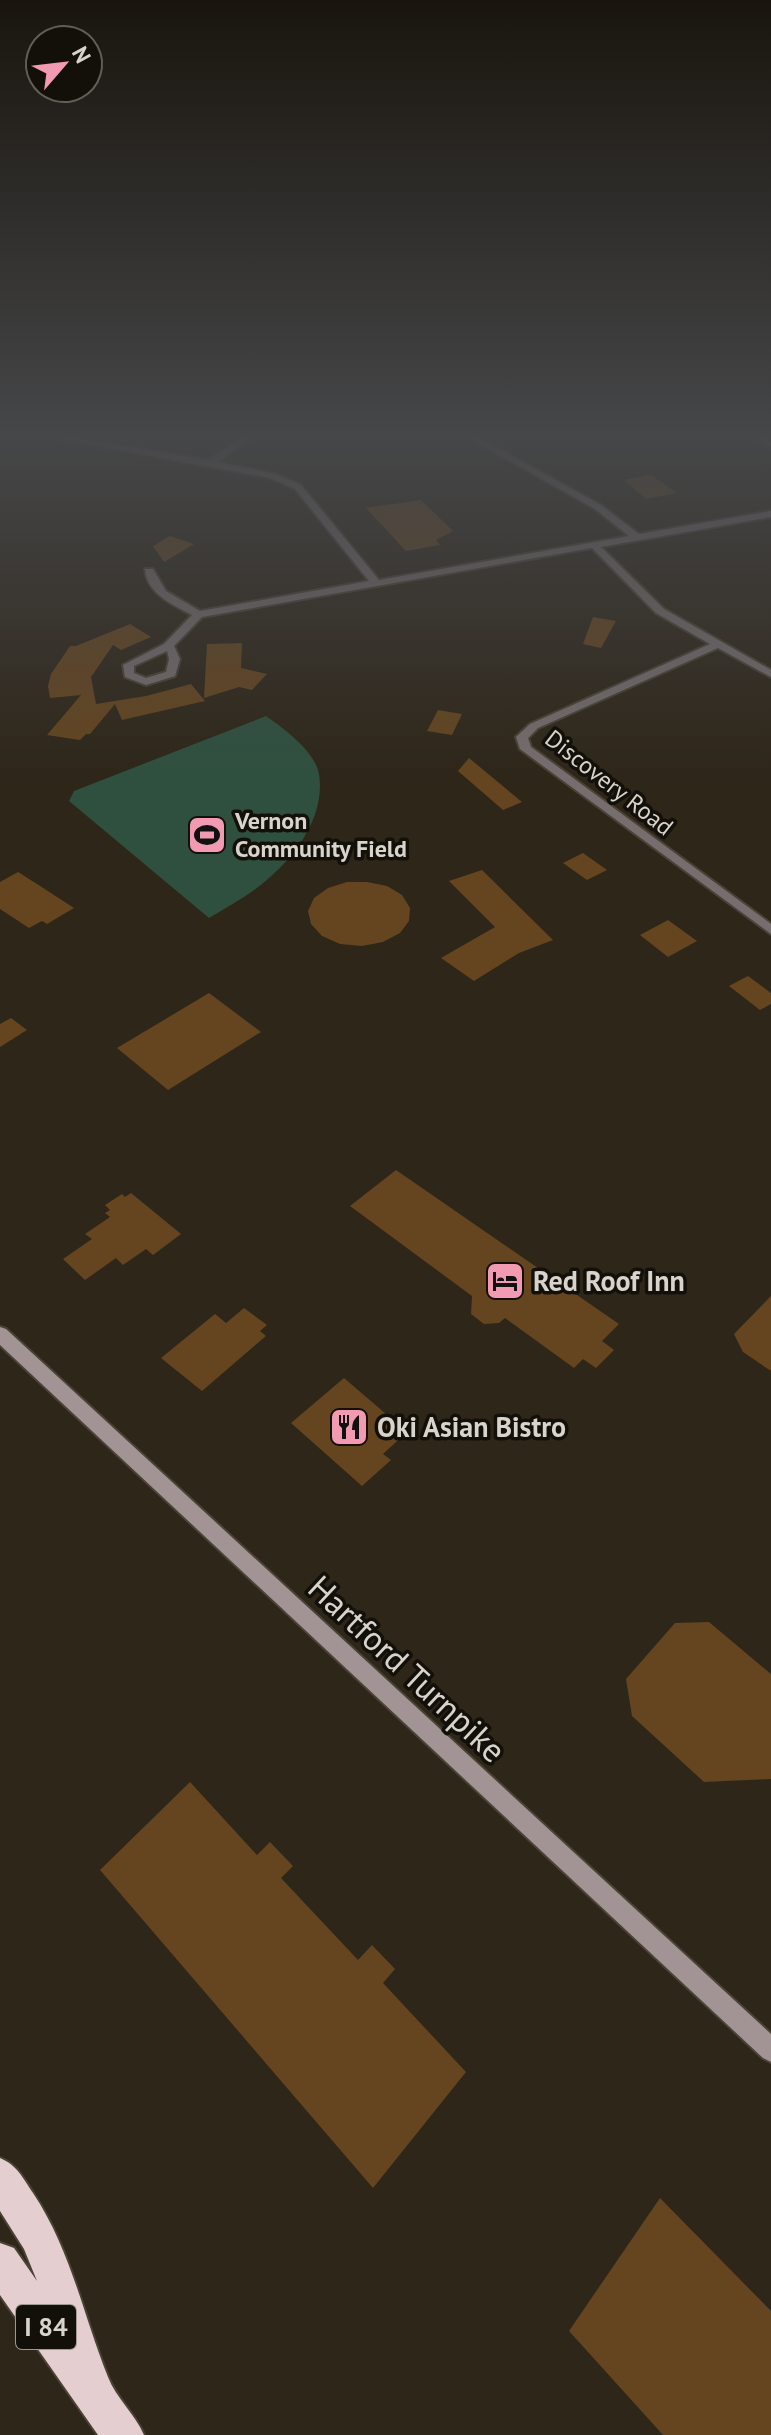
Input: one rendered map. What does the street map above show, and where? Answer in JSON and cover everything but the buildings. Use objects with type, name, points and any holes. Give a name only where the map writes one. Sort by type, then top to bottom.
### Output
[{"type":"highway","points":[[0,2177],[38,2235],[53,2270],[92,2391]]},
{"type":"highway","name":"I 84","points":[[0,2262],[123,2435]]},
{"type":"main road","name":"Hartford Turnpike","points":[[0,1334],[771,2050]]},
{"type":"street","points":[[349,550],[376,583]]},
{"type":"street","points":[[168,646],[199,614],[567,550]]},
{"type":"street","points":[[599,550],[660,611],[771,674]]},
{"type":"street","points":[[149,571],[153,584],[164,596],[199,614]]},
{"type":"street","name":"Discovery Road","points":[[717,645],[534,726],[522,737],[526,749],[771,930]]},
{"type":"green space","name":"Vernon Community Field","points":[[266,716],[297,741],[316,765],[320,790],[318,806],[296,850],[274,874],[209,918],[69,801],[74,791]]},
{"type":"place","name":"Vernon Community Field","points":[[207,835]]},
{"type":"place","name":"Red Roof Inn","points":[[505,1281]]},
{"type":"place","name":"Oki Asian Bistro","points":[[349,1427]]}]
